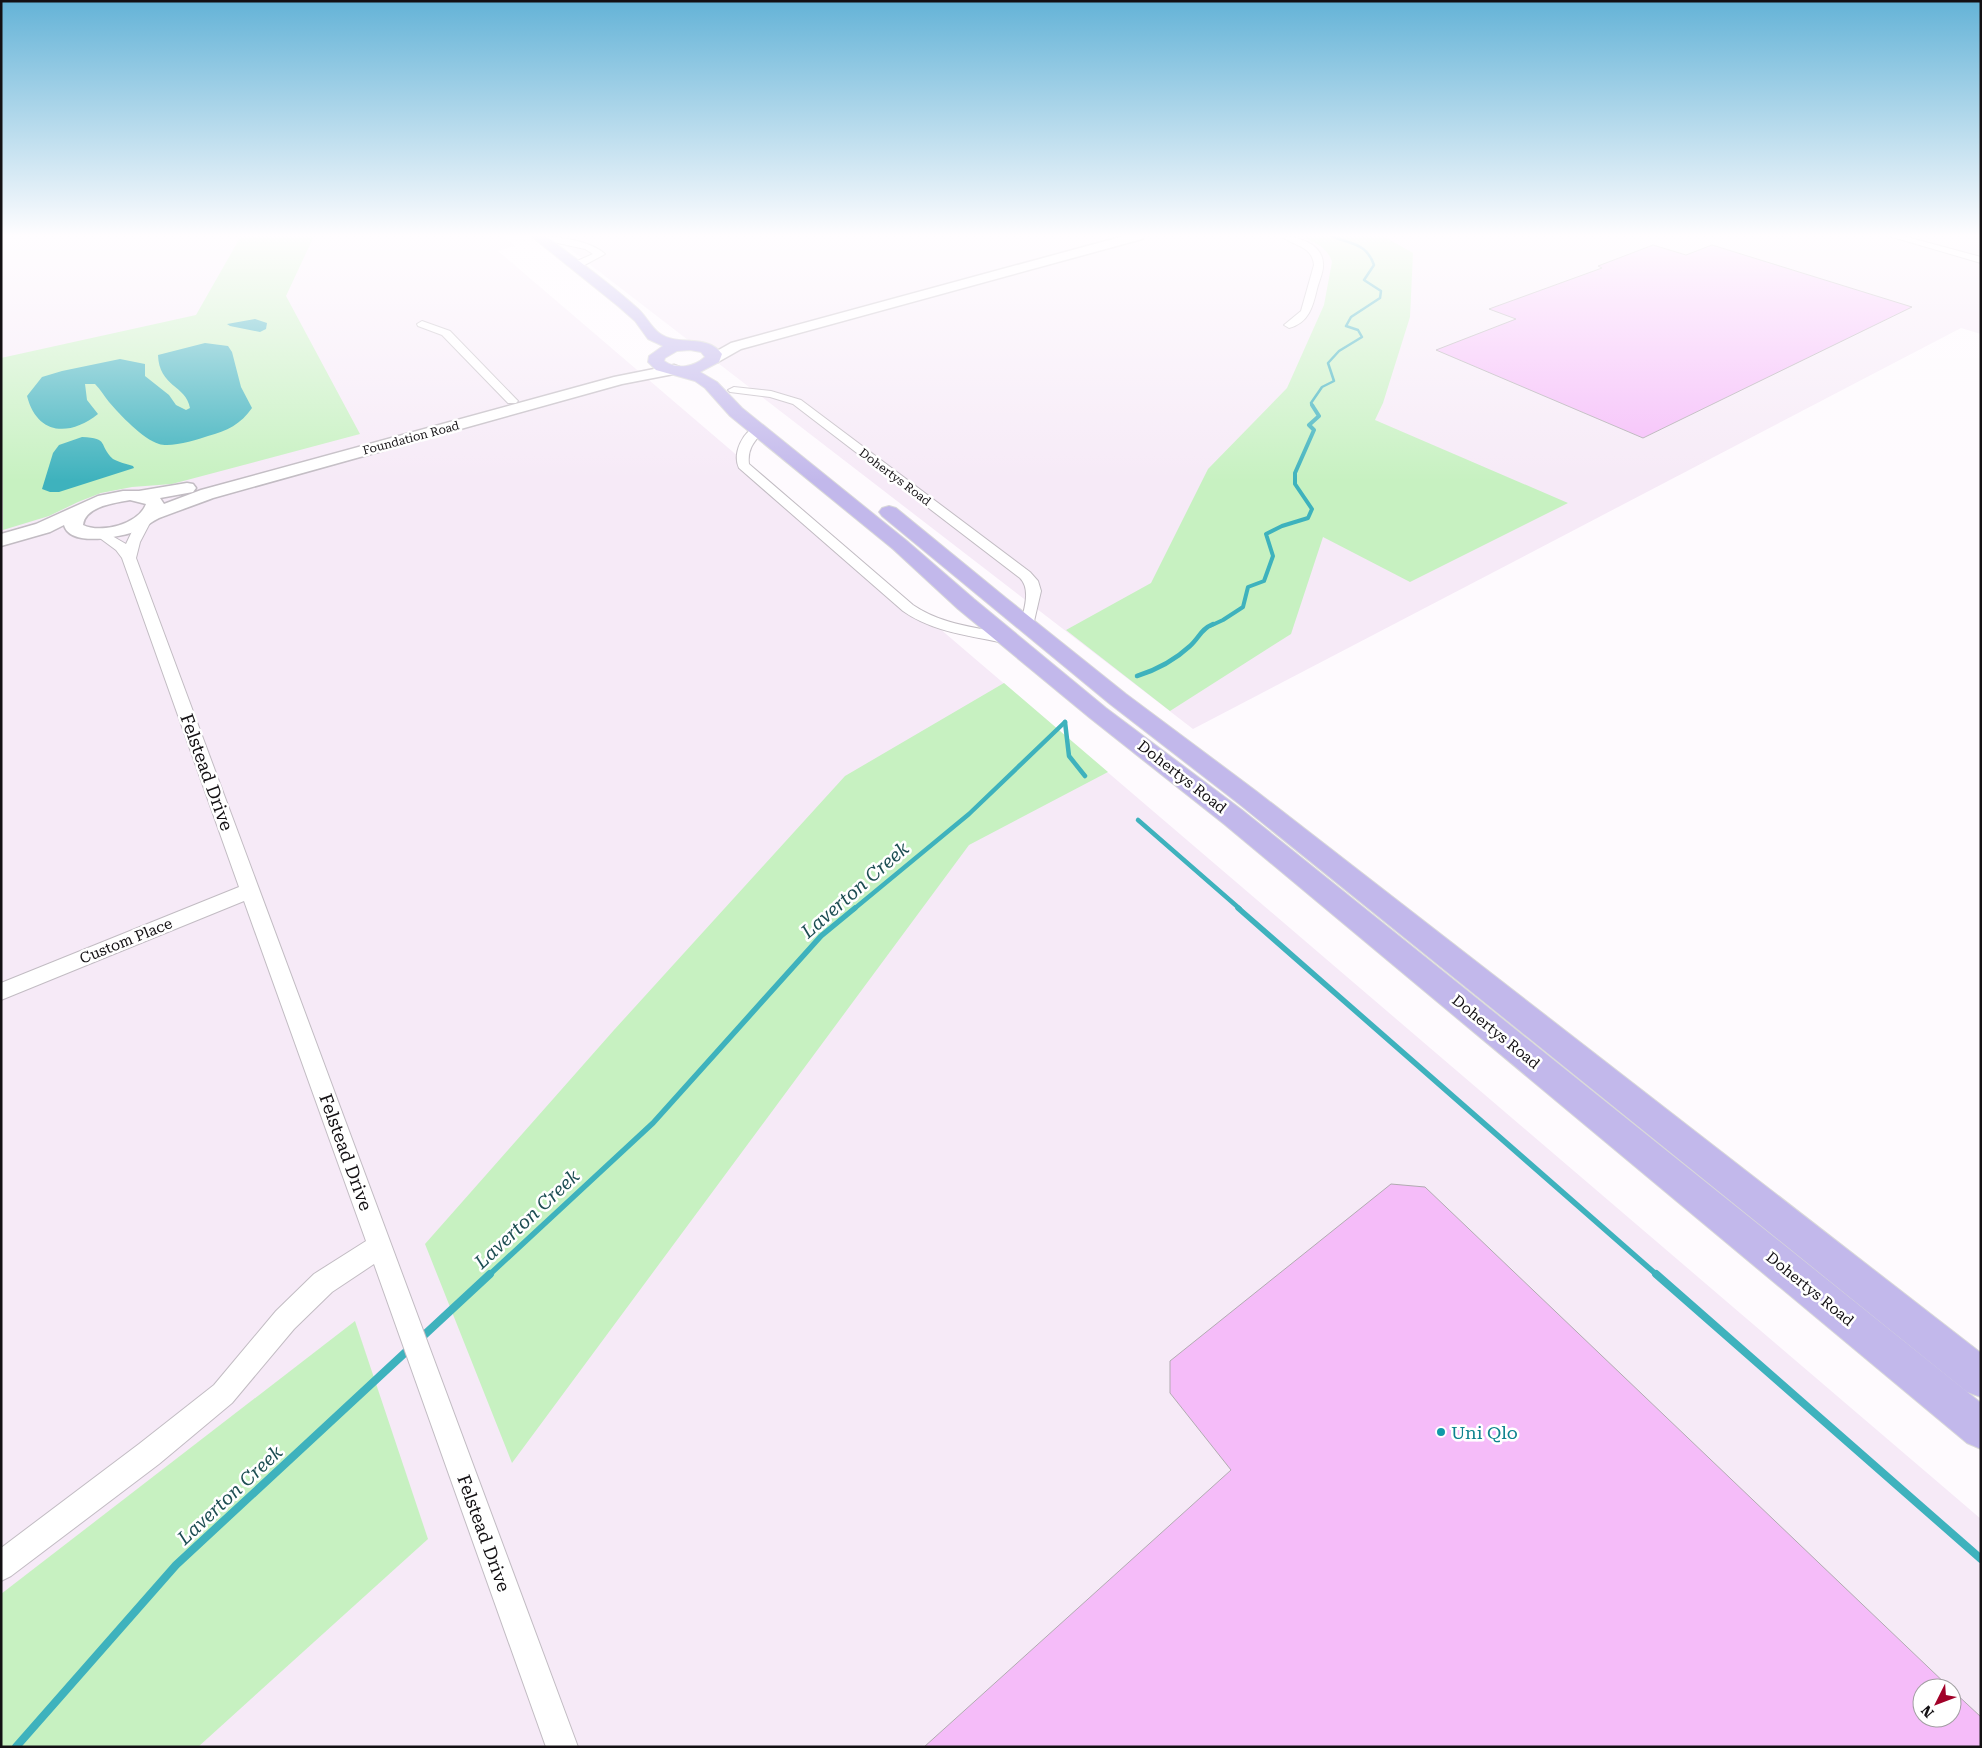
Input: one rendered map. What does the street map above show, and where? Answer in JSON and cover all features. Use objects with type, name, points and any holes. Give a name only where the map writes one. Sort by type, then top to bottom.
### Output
[{"type":"main road","name":"Dohertys Road","points":[[618,318],[706,381],[736,412],[757,419]]},
{"type":"main road","name":"Dohertys Road","points":[[638,318],[653,336],[666,342],[674,358]]},
{"type":"main road","name":"Dohertys Road","points":[[674,358],[710,350],[714,354],[712,360],[719,376],[734,390],[757,419],[900,545],[1018,633],[1118,699],[1255,803],[1981,1378]]},
{"type":"main road","points":[[674,358],[698,368],[712,360]]},
{"type":"main road","name":"Dohertys Road","points":[[793,436],[938,551],[1098,713],[1233,817],[1981,1429]]},
{"type":"street","name":"Foundation Road","points":[[83,509],[112,498],[172,492],[304,462],[620,380],[674,358],[732,339],[811,318]]},
{"type":"street","points":[[712,360],[736,346],[840,318]]},
{"type":"street","points":[[1289,325],[1300,318]]},
{"type":"street","points":[[422,324],[446,333],[512,401]]},
{"type":"street","name":"Foundation Road","points":[[93,533],[125,528],[198,496],[304,462],[512,401],[674,358]]},
{"type":"street","name":"Dohertys Road","points":[[734,390],[770,394],[797,402],[1026,575],[1031,581],[1034,591],[1018,633],[933,623],[918,616],[908,608],[743,465],[746,445],[757,419]]},
{"type":"street","points":[[129,558],[133,542],[155,508],[155,502],[150,498],[141,496]]},
{"type":"street","points":[[83,509],[72,521],[73,526],[78,531],[93,533]]},
{"type":"street","points":[[1,540],[43,528],[83,509]]},
{"type":"street","points":[[1,550],[45,539],[93,533]]},
{"type":"street","name":"Felstead Drive","points":[[93,533],[121,547],[129,558],[562,1747]]},
{"type":"street","name":"Custom Place","points":[[1,992],[250,890]]},
{"type":"street","points":[[1,1566],[223,1394],[285,1320],[324,1284],[380,1246]]},
{"type":"shaded area","points":[[1,318],[576,318],[1981,1519],[1981,1747],[1,1747]]},
{"type":"shaded area","points":[[659,318],[1981,318],[1981,334],[1961,328],[1193,729]]},
{"type":"green space","points":[[184,318],[298,318],[360,434],[172,484],[132,487],[101,493],[49,516],[3,530],[1,358]]},
{"type":"green space","points":[[1318,318],[1410,318],[1383,403],[1375,420],[1568,503],[1410,582],[1323,537],[1291,634],[1170,711],[1066,630],[1151,583],[1208,469],[1287,388]]},
{"type":"green space","points":[[1004,683],[1108,772],[969,845],[512,1463],[425,1244],[614,1030],[845,776]]},
{"type":"green space","points":[[355,1321],[428,1539],[198,1747],[1,1747],[1,1594]]},
{"type":"water","points":[[255,319],[267,323],[266,329],[260,332],[227,324]]},
{"type":"water","points":[[205,343],[228,346],[232,352],[241,387],[252,408],[233,426],[221,432],[183,443],[159,444],[146,437],[125,420],[95,384],[85,384],[87,400],[98,414],[76,426],[65,429],[55,428],[46,425],[38,418],[27,396],[42,377],[120,359],[145,364],[145,376],[169,395],[176,405],[186,410],[190,408],[188,400],[163,374],[159,366],[158,355]]},
{"type":"water","points":[[82,437],[97,439],[113,459],[134,468],[59,492],[50,492],[42,489],[53,453],[59,445]]},
{"type":"building","points":[[1512,318],[1890,318],[1643,438],[1436,350],[1516,319]]},
{"type":"building","name":"Uni Qlo","points":[[1391,1184],[1425,1187],[1940,1678],[1912,1678],[1912,1728],[1962,1728],[1962,1699],[1981,1717],[1981,1747],[924,1747],[1231,1470],[1170,1393],[1170,1361]]},
{"type":"waterway","name":"Laverton Creek","points":[[1313,406],[1311,403],[1322,387],[1334,381],[1328,363],[1339,351],[1362,337],[1358,330],[1346,326],[1351,318]]},
{"type":"waterway","name":"Laverton Creek","points":[[1210,626],[1243,607],[1248,587],[1264,581],[1273,556],[1266,534],[1282,526],[1308,518],[1312,509],[1295,484],[1295,473],[1314,430],[1309,425],[1319,416],[1312,405]]},
{"type":"waterway","name":"Laverton Creek","points":[[1137,676],[1158,668],[1178,656],[1206,628],[1213,624]]},
{"type":"waterway","name":"Laverton Creek","points":[[854,909],[969,814],[1065,722],[1069,756],[1085,776]]},
{"type":"waterway","points":[[1138,820],[1240,909]]},
{"type":"waterway","name":"Laverton Creek","points":[[489,1275],[653,1123],[821,936],[855,908]]},
{"type":"waterway","points":[[1238,908],[1657,1275]]},
{"type":"waterway","name":"Laverton Creek","points":[[421,1338],[490,1274]]},
{"type":"waterway","points":[[1656,1274],[1981,1559]]},
{"type":"waterway","name":"Laverton Creek","points":[[16,1747],[176,1565],[409,1349]]},
{"type":"place","name":"Uni Qlo","points":[[1441,1432]]}]
